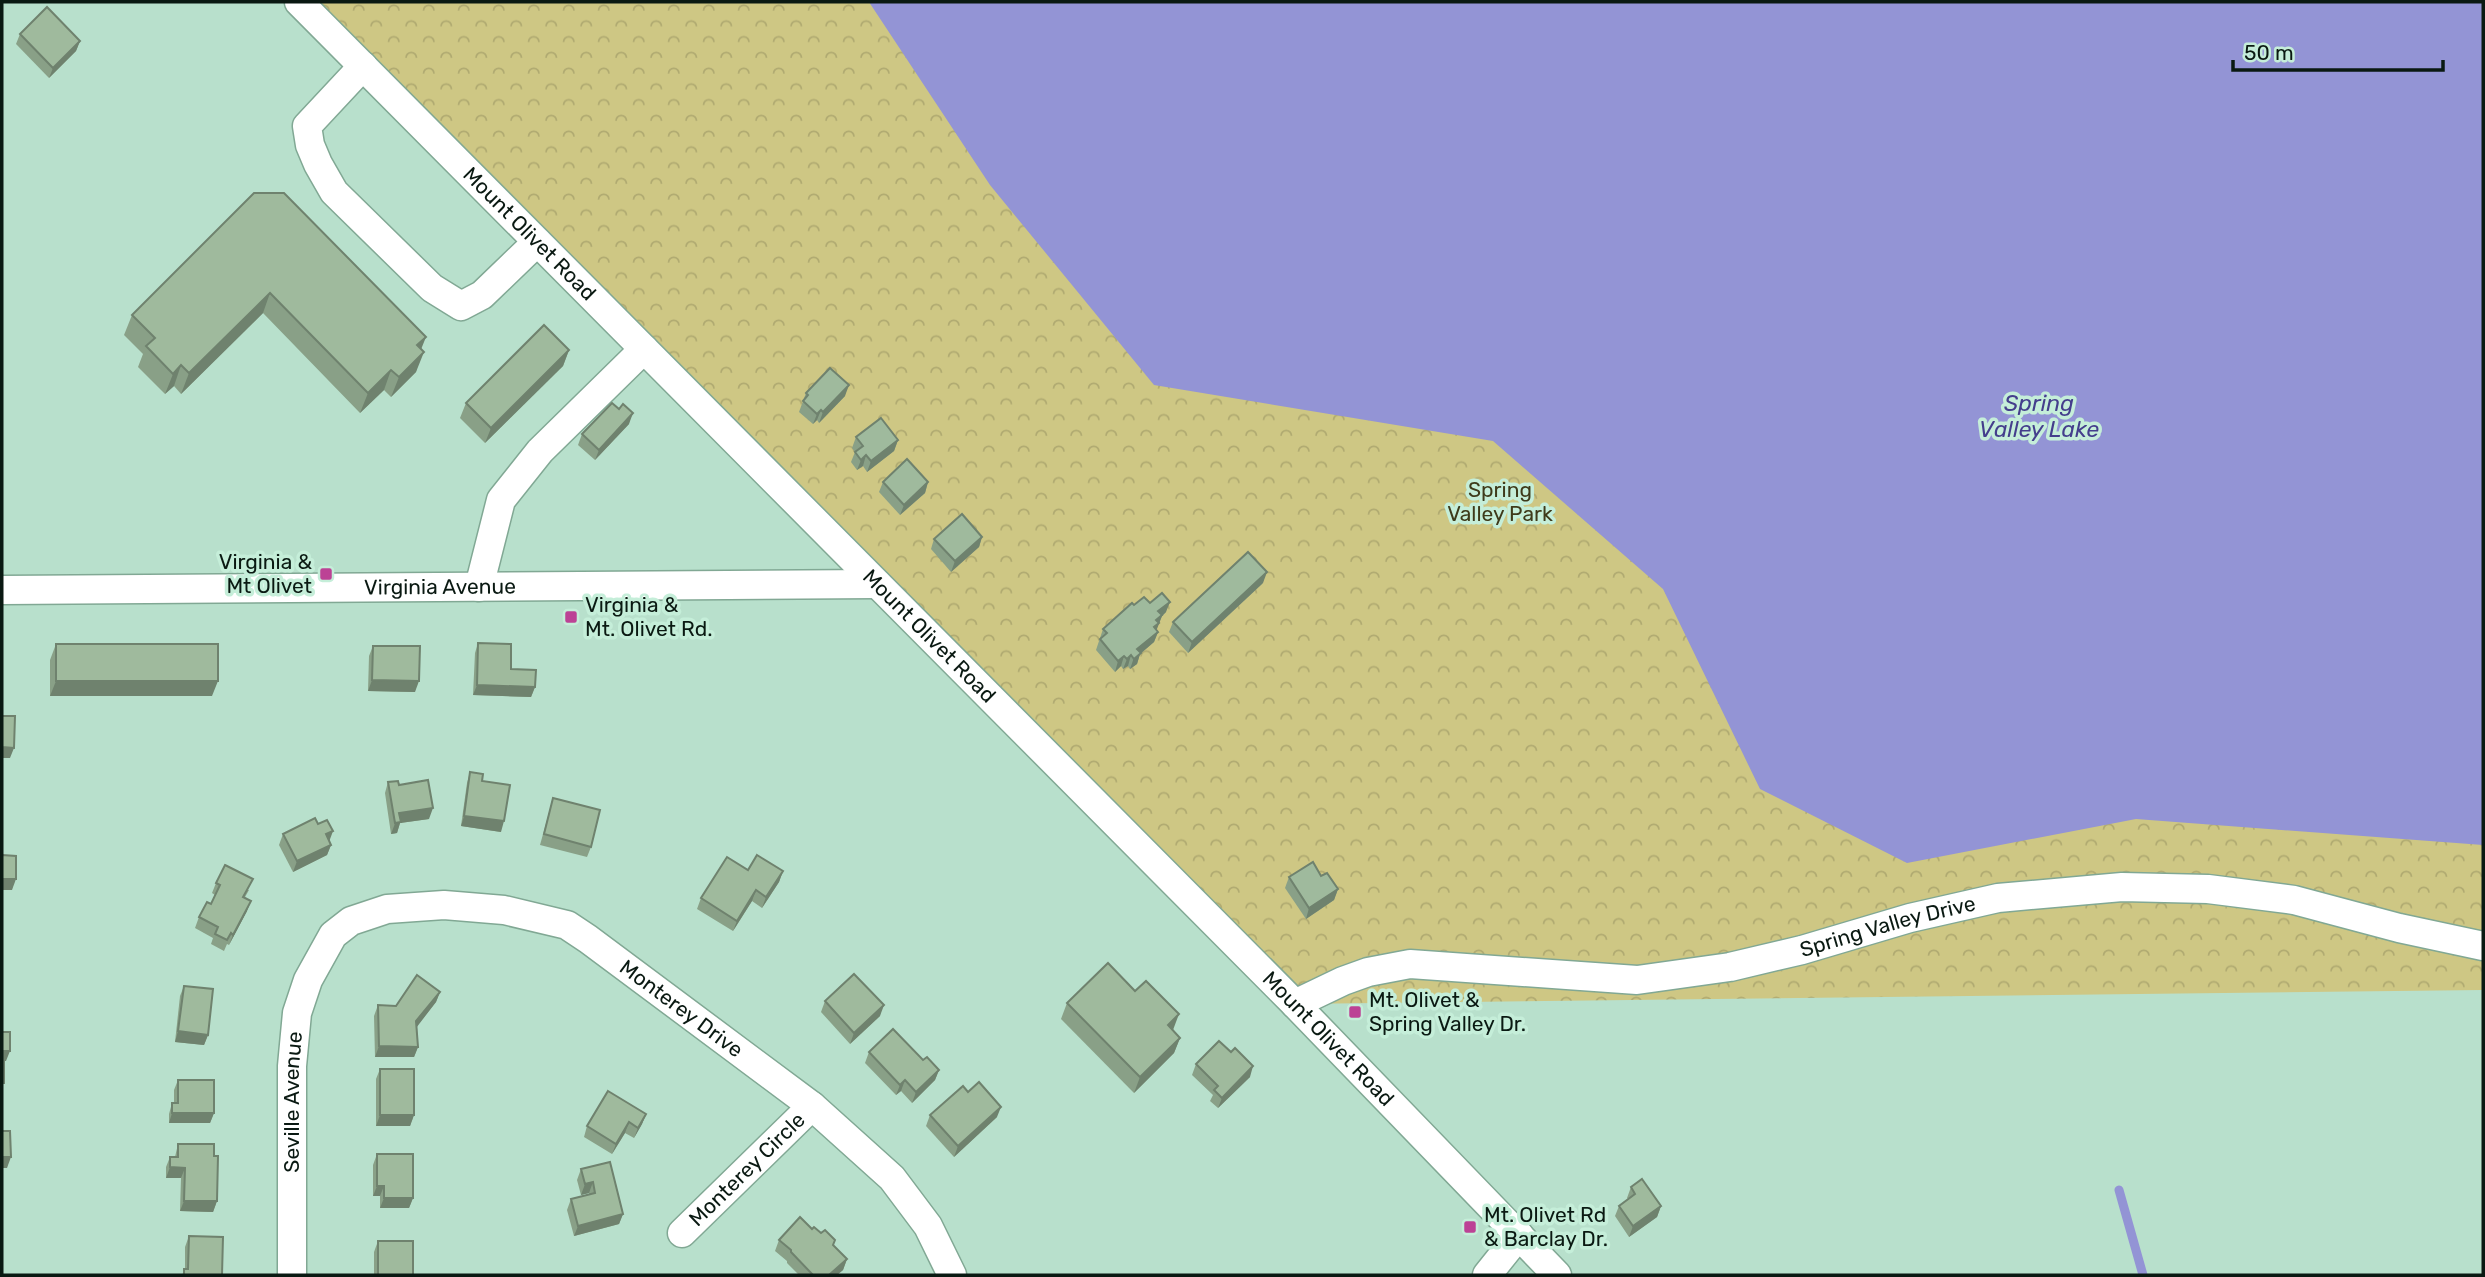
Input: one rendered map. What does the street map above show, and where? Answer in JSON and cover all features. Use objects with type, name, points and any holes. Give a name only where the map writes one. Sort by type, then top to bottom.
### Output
[{"type":"street","name":"Mount Olivet Road","points":[[299,2],[1295,1004],[1557,1275]]},
{"type":"street","points":[[363,66],[307,126],[314,155],[334,192],[432,288],[461,306],[482,295],[537,242]]},
{"type":"street","points":[[479,587],[501,500],[540,451],[644,349]]},
{"type":"street","name":"Virginia Avenue","points":[[2,590],[877,584]]},
{"type":"street","name":"Spring Valley Drive","points":[[1295,1004],[1368,972],[1410,964],[1637,980],[1717,969],[1802,950],[1910,918],[1998,898],[2122,887],[2208,889],[2294,900],[2399,928],[2483,946]]},
{"type":"street","name":"Monterey Drive","points":[[333,935],[351,921],[387,909],[444,905],[504,910],[567,925],[812,1106],[892,1178],[928,1226],[953,1275]]},
{"type":"street","name":"Seville Avenue","points":[[292,1275],[292,1066],[297,1013],[308,980],[333,935]]},
{"type":"street","name":"Monterey Circle","points":[[682,1233],[812,1106]]},
{"type":"street","points":[[1487,1275],[1519,1235]]},
{"type":"green space","name":"Spring Valley Park","points":[[292,2],[2483,2],[2483,990],[1295,1004]]},
{"type":"water","name":"Spring Valley Lake","points":[[869,2],[2483,2],[2483,845],[2136,819],[1907,863],[1760,789],[1663,589],[1493,441],[1154,385],[990,185]]},
{"type":"building","points":[[47,7],[80,41],[53,68],[20,34]]},
{"type":"building","points":[[254,193],[284,193],[426,337],[417,345],[424,352],[399,377],[391,370],[368,393],[270,293],[189,373],[181,365],[173,374],[146,346],[155,338],[132,315]]},
{"type":"building","points":[[544,325],[569,350],[491,428],[466,403]]},
{"type":"building","points":[[830,368],[849,385],[823,412],[821,410],[817,414],[803,401],[808,395],[806,393]]},
{"type":"building","points":[[612,403],[619,409],[623,404],[633,413],[599,450],[582,434]]},
{"type":"building","points":[[881,418],[898,440],[871,461],[866,455],[861,460],[855,452],[863,446],[856,437]]},
{"type":"building","points":[[907,459],[928,482],[904,505],[883,482]]},
{"type":"building","points":[[962,514],[982,537],[955,561],[934,539]]},
{"type":"building","points":[[1248,552],[1267,572],[1192,642],[1173,622]]},
{"type":"building","points":[[1162,593],[1170,602],[1158,611],[1162,615],[1156,620],[1159,623],[1154,627],[1158,632],[1137,649],[1141,653],[1134,659],[1131,655],[1118,661],[1100,639],[1107,633],[1103,629],[1132,603],[1134,605],[1144,597],[1150,603]]},
{"type":"building","points":[[478,643],[511,644],[511,669],[536,670],[535,687],[477,685]]},
{"type":"building","points":[[56,644],[218,644],[218,681],[56,681]]},
{"type":"building","points":[[373,646],[420,646],[419,681],[372,680]]},
{"type":"building","points":[[2,716],[15,716],[14,748],[2,747]]},
{"type":"building","points":[[470,772],[483,774],[482,781],[510,785],[504,821],[464,816]]},
{"type":"building","points":[[428,780],[433,808],[399,813],[401,822],[395,823],[388,782],[398,781],[399,785]]},
{"type":"building","points":[[553,798],[600,810],[591,847],[544,834]]},
{"type":"building","points":[[315,818],[318,824],[327,820],[333,831],[326,834],[331,845],[297,861],[283,834]]},
{"type":"building","points":[[2,855],[16,856],[16,879],[2,879]]},
{"type":"building","points":[[757,855],[783,871],[766,897],[756,890],[737,921],[701,898],[727,857],[748,870]]},
{"type":"building","points":[[1313,862],[1321,876],[1327,873],[1338,889],[1309,908],[1289,877]]},
{"type":"building","points":[[225,865],[253,879],[243,897],[251,901],[233,935],[231,933],[227,940],[215,934],[218,927],[199,917],[207,902],[211,904],[220,885],[216,883]]},
{"type":"building","points":[[1108,963],[1135,991],[1146,981],[1179,1014],[1168,1025],[1180,1038],[1140,1077],[1067,1003]]},
{"type":"building","points":[[854,974],[884,1005],[854,1033],[825,1001]]},
{"type":"building","points":[[417,975],[440,992],[416,1021],[418,1047],[379,1046],[378,1005],[396,1006]]},
{"type":"building","points":[[184,986],[213,989],[208,1035],[178,1031]]},
{"type":"building","points":[[893,1029],[923,1060],[927,1057],[939,1070],[916,1092],[905,1080],[900,1085],[869,1052]]},
{"type":"building","points":[[2,1032],[10,1032],[10,1051],[4,1051],[4,1083],[2,1083]]},
{"type":"building","points":[[1219,1041],[1231,1052],[1235,1048],[1253,1066],[1222,1098],[1214,1090],[1218,1086],[1196,1064]]},
{"type":"building","points":[[380,1069],[414,1069],[414,1115],[380,1115]]},
{"type":"building","points":[[178,1080],[214,1080],[214,1113],[172,1113],[172,1103],[178,1103]]},
{"type":"building","points":[[979,1082],[1001,1107],[958,1146],[930,1115],[963,1086],[968,1092]]},
{"type":"building","points":[[608,1091],[646,1114],[638,1128],[629,1122],[616,1144],[587,1126]]},
{"type":"building","points":[[2,1131],[10,1131],[11,1157],[2,1157]]},
{"type":"building","points":[[178,1144],[214,1144],[214,1156],[218,1156],[217,1201],[184,1201],[185,1168],[170,1167],[170,1157],[178,1157]]},
{"type":"building","points":[[377,1154],[413,1154],[413,1198],[384,1198],[384,1186],[377,1186]]},
{"type":"building","points":[[610,1162],[623,1214],[578,1226],[571,1199],[595,1193],[593,1182],[585,1184],[581,1169]]},
{"type":"building","points":[[1642,1179],[1661,1206],[1633,1226],[1619,1206],[1635,1194],[1631,1187]]},
{"type":"building","points":[[800,1217],[812,1229],[814,1227],[821,1233],[825,1230],[835,1240],[833,1245],[847,1259],[829,1275],[813,1275],[779,1240]]},
{"type":"building","points":[[189,1236],[223,1237],[222,1275],[184,1275],[184,1269],[188,1269]]},
{"type":"building","points":[[378,1241],[413,1241],[413,1275],[378,1275]]},
{"type":"waterway","points":[[2119,1190],[2143,1275]]},
{"type":"place","name":"Virginia & Mt Olivet","points":[[326,574]]},
{"type":"place","name":"Virginia & Mt. Olivet Rd.","points":[[571,617]]},
{"type":"place","name":"Mt. Olivet & Spring Valley Dr.","points":[[1355,1012]]},
{"type":"place","name":"Mt. Olivet Rd & Barclay Dr.","points":[[1470,1227]]}]
